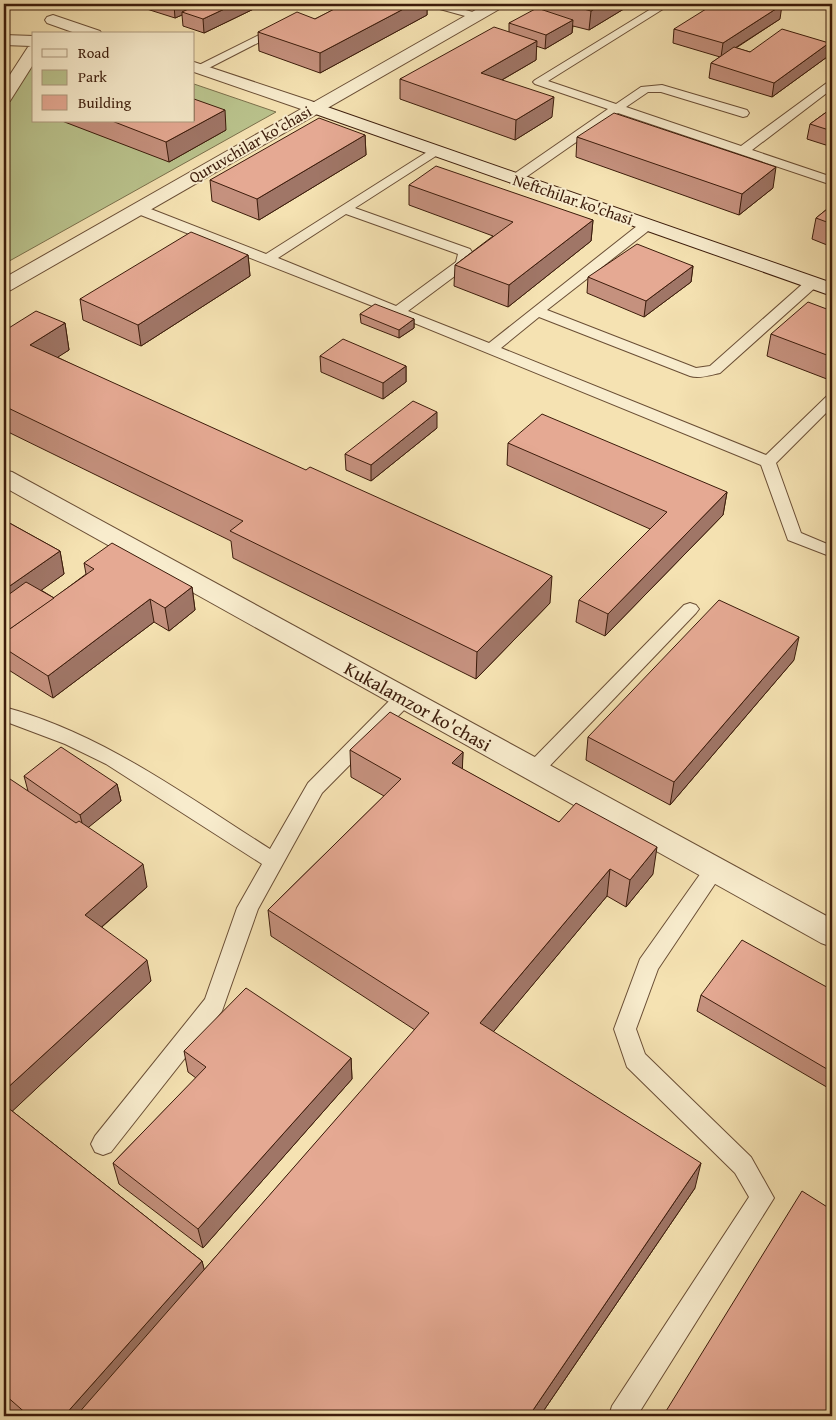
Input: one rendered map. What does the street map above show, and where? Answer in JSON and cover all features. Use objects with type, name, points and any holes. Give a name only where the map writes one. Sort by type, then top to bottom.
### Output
[{"type":"street","points":[[62,4],[48,27],[81,32]]},
{"type":"street","name":"Quruvchilar ko'chasi","points":[[4,286],[313,107],[497,4]]},
{"type":"street","points":[[4,40],[32,41]]},
{"type":"street","points":[[4,97],[32,53]]},
{"type":"street","name":"Neftchilar ko'chasi","points":[[197,68],[832,290]]},
{"type":"street","name":"Kukalamzor ko'chasi","points":[[4,477],[832,934]]},
{"type":"lane","points":[[434,4],[476,16]]},
{"type":"lane","points":[[666,4],[539,82],[832,180]]},
{"type":"lane","points":[[197,68],[293,20]]},
{"type":"lane","points":[[743,151],[832,84]]},
{"type":"lane","points":[[515,179],[614,108],[645,89],[662,88],[743,113]]},
{"type":"lane","points":[[269,258],[436,150]]},
{"type":"lane","points":[[138,209],[269,258],[397,312],[768,462],[794,536],[832,552]]},
{"type":"lane","points":[[345,209],[466,252],[462,264],[397,312]]},
{"type":"lane","points":[[490,350],[537,310],[647,225]]},
{"type":"lane","points":[[537,310],[695,373],[715,370],[812,283]]},
{"type":"lane","points":[[768,462],[832,399]]},
{"type":"lane","points":[[534,770],[690,609]]},
{"type":"lane","points":[[103,1144],[214,1004],[248,908],[314,788],[404,698]]},
{"type":"lane","points":[[4,714],[72,739],[113,759],[274,862]]},
{"type":"lane","points":[[622,1416],[762,1198],[743,1165],[635,1060],[625,1029],[648,965],[715,869]]},
{"type":"green space","points":[[30,56],[32,56],[32,122],[195,122],[195,84],[276,112],[4,264],[4,98]]},
{"type":"building","points":[[199,4],[235,4],[203,19],[182,12]]},
{"type":"building","points":[[344,4],[413,4],[320,53],[258,32],[297,12],[315,19]]},
{"type":"building","points":[[565,4],[603,4],[591,11]]},
{"type":"building","points":[[714,4],[782,5],[723,43],[674,29]]},
{"type":"building","points":[[537,8],[573,20],[546,35],[509,23]]},
{"type":"building","points":[[494,27],[537,41],[481,73],[554,97],[516,120],[400,79]]},
{"type":"building","points":[[782,29],[829,43],[774,83],[711,63],[734,47],[750,52]]},
{"type":"building","points":[[195,99],[225,110],[166,142],[115,122],[195,122]]},
{"type":"building","points":[[832,108],[832,131],[810,124]]},
{"type":"building","points":[[614,113],[776,167],[742,194],[577,137]]},
{"type":"building","points":[[319,118],[365,135],[257,199],[210,180]]},
{"type":"building","points":[[436,166],[593,220],[509,285],[455,265],[513,222],[409,185]]},
{"type":"building","points":[[832,205],[832,224],[816,218]]},
{"type":"building","points":[[191,232],[248,255],[138,325],[80,299]]},
{"type":"building","points":[[637,244],[693,266],[646,301],[588,277]]},
{"type":"building","points":[[808,302],[832,311],[832,357],[771,334]]},
{"type":"building","points":[[375,304],[414,319],[399,330],[360,314]]},
{"type":"building","points":[[36,311],[65,323],[30,345],[306,470],[310,467],[552,576],[477,652],[230,531],[243,521],[4,406],[4,331]]},
{"type":"building","points":[[343,339],[406,366],[383,383],[320,356]]},
{"type":"building","points":[[413,401],[437,412],[371,465],[345,454]]},
{"type":"building","points":[[542,414],[727,492],[608,614],[579,600],[667,512],[508,443]]},
{"type":"building","points":[[4,520],[60,551],[4,590]]},
{"type":"building","points":[[112,543],[192,587],[165,608],[150,599],[48,676],[4,648],[4,633],[94,569],[84,563]]},
{"type":"building","points":[[26,582],[54,598],[4,633],[4,598]]},
{"type":"building","points":[[719,600],[799,637],[674,782],[588,737]]},
{"type":"building","points":[[390,712],[463,752],[452,763],[559,822],[576,803],[657,847],[630,880],[610,869],[480,1023],[701,1163],[529,1416],[76,1416],[429,1013],[268,910],[401,779],[350,750]]},
{"type":"building","points":[[61,747],[117,784],[80,815],[24,776]]},
{"type":"building","points":[[10,779],[76,823],[79,821],[143,864],[85,915],[147,960],[4,1091],[4,784]]},
{"type":"building","points":[[742,940],[832,990],[832,1072],[701,995]]},
{"type":"building","points":[[246,988],[351,1058],[198,1229],[113,1163],[206,1067],[184,1051]]},
{"type":"building","points":[[7,1107],[202,1261],[64,1416],[29,1416],[4,1394],[4,1109]]},
{"type":"building","points":[[802,1191],[832,1210],[832,1416],[663,1416]]}]
